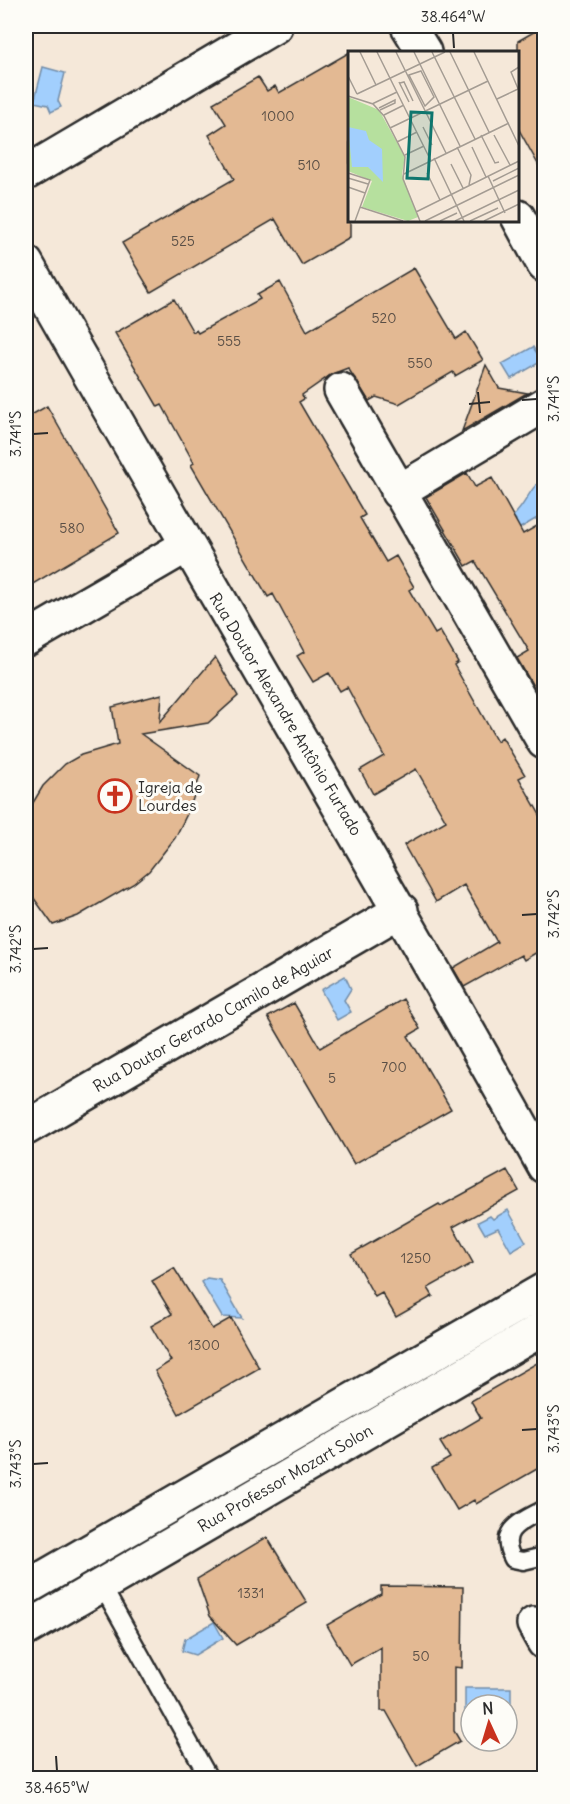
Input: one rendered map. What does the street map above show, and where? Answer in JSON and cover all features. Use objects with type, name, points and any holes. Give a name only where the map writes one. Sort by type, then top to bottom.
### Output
[{"type":"street","points":[[26,173],[275,26]]},
{"type":"street","points":[[408,26],[423,51]]},
{"type":"street","points":[[519,219],[544,265]]},
{"type":"street","name":"Rua Doutor Alexandre Antônio Furtado","points":[[26,263],[186,546],[401,910],[544,1166]]},
{"type":"street","points":[[341,390],[544,742]]},
{"type":"street","points":[[398,492],[544,405]]},
{"type":"street","points":[[26,639],[186,546]]},
{"type":"street","name":"Rua Doutor Gerardo Camilo de Aguiar","points":[[26,1128],[401,910]]},
{"type":"street","name":"Rua Professor Mozart Solon","points":[[26,1588],[544,1290]]},
{"type":"street","name":"Rua Professor Mozart Solon","points":[[26,1629],[544,1328]]},
{"type":"lane","points":[[544,1509],[518,1524],[510,1531],[507,1540],[513,1559],[523,1562],[544,1556]]},
{"type":"lane","points":[[101,1584],[209,1779]]},
{"type":"water","points":[[43,67],[65,73],[58,101],[61,107],[51,112],[48,105],[34,102]]},
{"type":"water","points":[[533,347],[542,361],[511,379],[502,364]]},
{"type":"water","points":[[544,478],[544,514],[490,546],[485,538],[516,520],[513,516],[522,507],[534,487]]},
{"type":"water","points":[[345,976],[351,989],[344,1000],[351,1012],[337,1020],[321,990]]},
{"type":"water","points":[[508,1210],[526,1242],[511,1251],[498,1228],[485,1234],[478,1222],[490,1216],[493,1219]]},
{"type":"water","points":[[207,1278],[220,1280],[242,1318],[222,1317],[201,1282]]},
{"type":"water","points":[[214,1622],[223,1638],[195,1655],[182,1651],[185,1639]]},
{"type":"water","points":[[465,1688],[511,1688],[511,1693],[465,1693]]},
{"type":"building","points":[[544,26],[544,175],[519,130],[518,41]]},
{"type":"building","points":[[348,53],[348,222],[350,222],[350,237],[302,265],[275,219],[151,292],[122,243],[234,179],[209,135],[226,124],[213,103],[258,77],[267,91],[275,86],[279,93]]},
{"type":"building","points":[[414,268],[456,339],[466,332],[483,360],[455,376],[453,372],[399,404],[376,397],[369,401],[348,368],[332,374],[302,395],[304,399],[299,402],[365,515],[360,518],[386,562],[396,556],[414,587],[409,590],[435,634],[440,631],[458,662],[454,665],[497,741],[502,737],[525,775],[519,778],[544,822],[544,948],[524,960],[521,955],[464,987],[453,968],[497,942],[464,885],[436,902],[404,845],[446,821],[416,769],[373,794],[360,770],[384,756],[347,687],[340,691],[329,673],[313,682],[297,656],[304,652],[273,594],[268,597],[191,465],[194,463],[162,405],[158,407],[115,333],[174,299],[193,332],[196,330],[198,333],[260,299],[257,295],[280,282],[307,331]]},
{"type":"building","points":[[486,365],[499,388],[527,393],[462,431]]},
{"type":"building","points":[[47,406],[119,533],[26,588],[26,418]]},
{"type":"building","points":[[467,473],[475,487],[492,478],[523,534],[544,522],[544,705],[517,658],[529,651],[475,561],[466,566],[426,497]]},
{"type":"building","name":"Igreja de Lourdes","points":[[215,657],[238,696],[208,723],[141,734],[200,776],[190,808],[175,838],[149,871],[133,884],[78,916],[53,925],[33,897],[26,875],[26,824],[31,806],[43,786],[65,764],[81,755],[118,744],[112,707],[162,694],[160,722]]},
{"type":"building","points":[[403,999],[420,1029],[408,1036],[451,1109],[354,1164],[268,1017],[294,1003],[320,1048]]},
{"type":"building","points":[[507,1170],[519,1191],[453,1227],[473,1263],[428,1288],[433,1296],[396,1317],[382,1293],[375,1297],[351,1254],[439,1204],[441,1206]]},
{"type":"building","points":[[174,1268],[212,1329],[231,1318],[259,1368],[179,1414],[155,1371],[171,1361],[151,1326],[172,1314],[152,1281]]},
{"type":"building","points":[[544,1359],[544,1465],[476,1504],[474,1500],[457,1510],[432,1468],[450,1458],[440,1442],[481,1418],[471,1401]]},
{"type":"building","points":[[267,1537],[307,1603],[236,1645],[210,1616],[197,1579]]},
{"type":"building","points":[[381,1586],[463,1587],[462,1668],[454,1667],[454,1731],[459,1742],[417,1766],[386,1711],[381,1711],[381,1647],[350,1665],[327,1625],[381,1594]]},
{"type":"place","name":"Igreja de Lourdes","points":[[115,796]]}]
